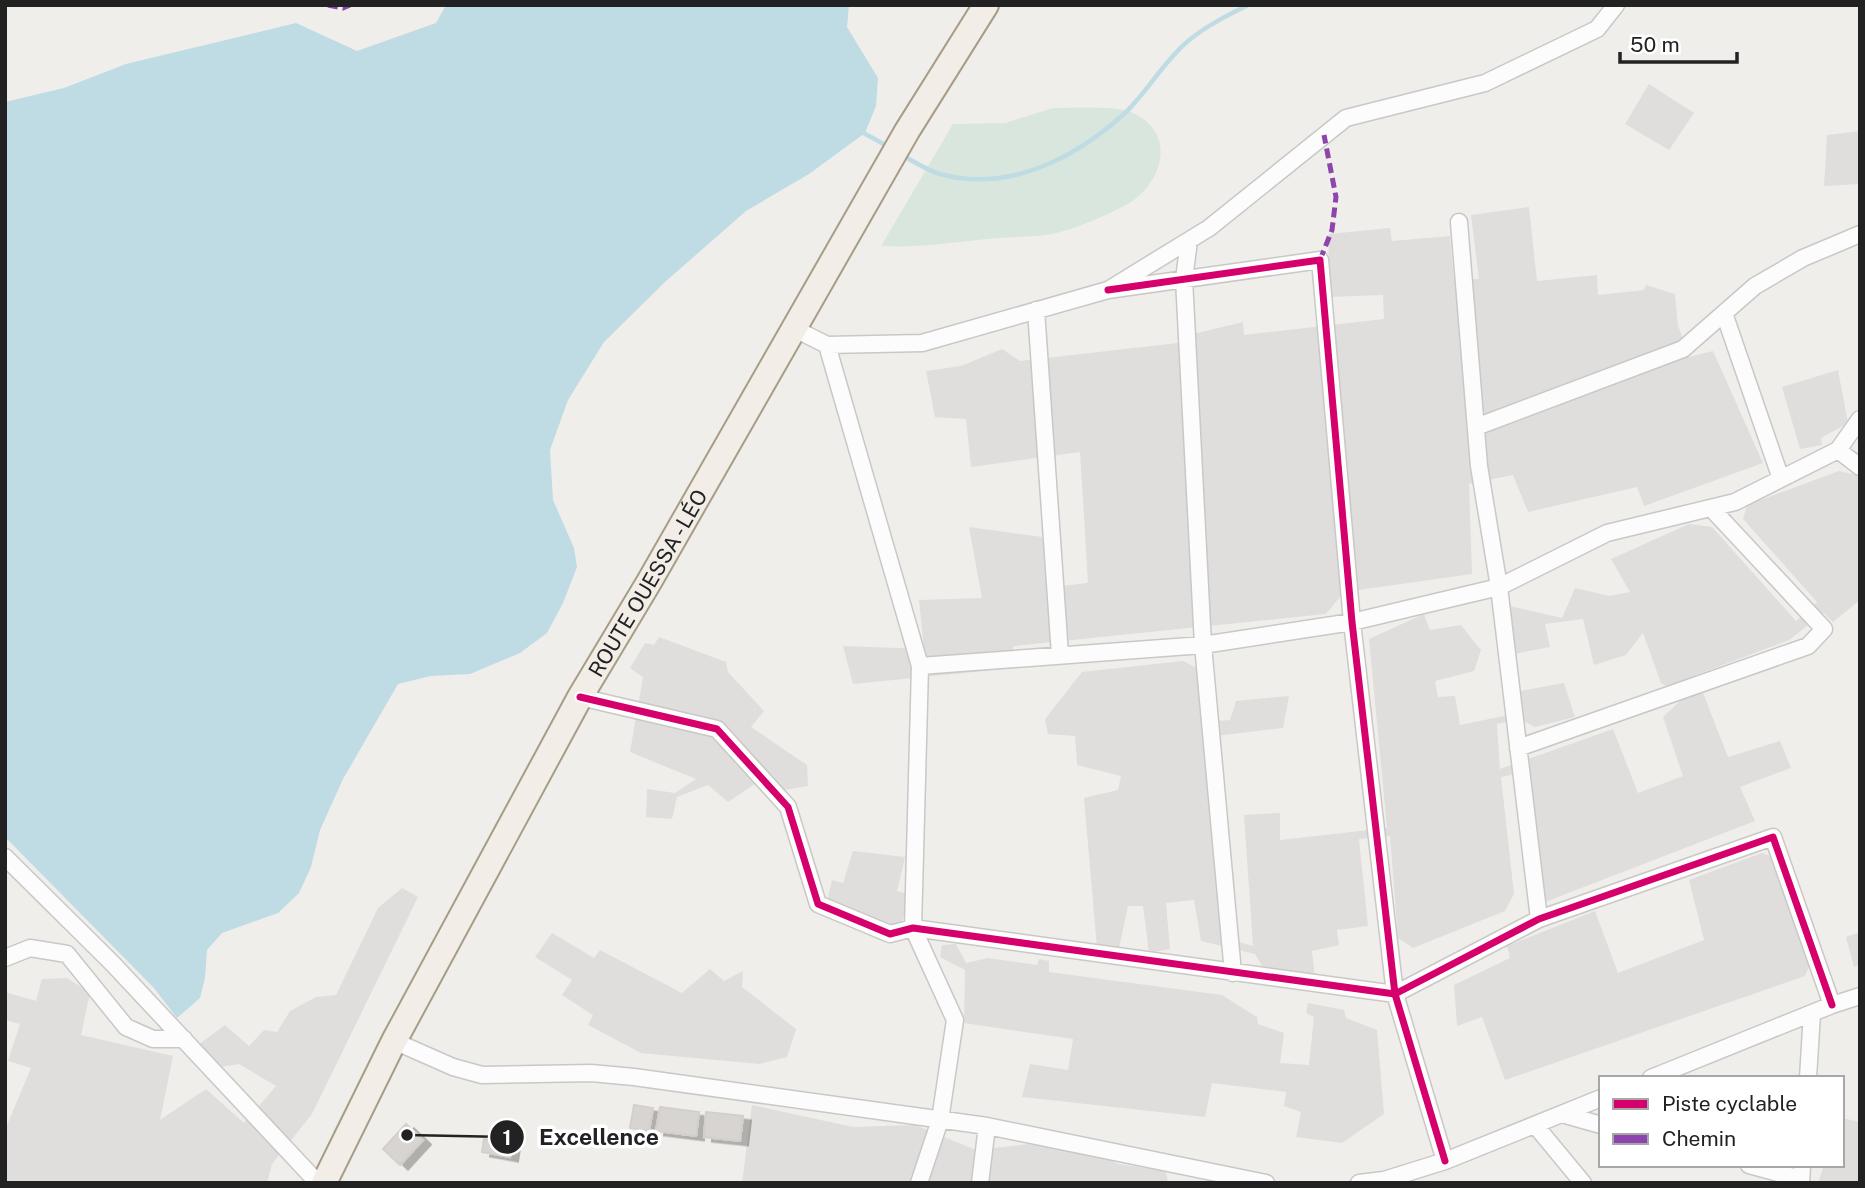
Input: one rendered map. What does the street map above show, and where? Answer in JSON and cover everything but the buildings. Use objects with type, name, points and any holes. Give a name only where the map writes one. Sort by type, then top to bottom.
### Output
[{"type":"main road","name":"ROUTE OUESSA - LÉO","points":[[324,1183],[394,1041],[580,697],[906,131],[986,5]]},
{"type":"street","points":[[1108,290],[1209,228],[1346,118],[1485,83],[1597,29],[1616,5]]},
{"type":"street","points":[[1459,222],[1479,466],[1499,587],[1539,919]]},
{"type":"street","points":[[1476,427],[1683,349],[1755,285],[1802,258],[1860,234]]},
{"type":"street","points":[[1189,241],[1184,279],[1203,645],[1233,973]]},
{"type":"street","points":[[793,328],[827,345],[922,343],[1108,290],[1320,260],[1352,622],[1395,994],[1446,1161]]},
{"type":"street","points":[[1035,310],[1060,656]]},
{"type":"street","points":[[1724,313],[1781,479]]},
{"type":"street","points":[[827,345],[920,666],[913,928],[954,1020],[940,1120],[919,1183]]},
{"type":"street","points":[[920,666],[1203,645],[1352,622],[1499,587],[1607,533],[1735,502],[1838,450],[1860,419]]},
{"type":"street","points":[[1838,450],[1860,467]]},
{"type":"street","points":[[1518,748],[1808,646],[1824,629],[1711,508]]},
{"type":"street","points":[[580,697],[717,729],[788,807],[818,904],[890,934],[913,928],[1395,994],[1539,919],[1773,837],[1832,1005]]},
{"type":"street","points":[[5,857],[113,964],[318,1183]]},
{"type":"street","points":[[5,958],[30,948],[67,954],[126,1027],[153,1039],[184,1039]]},
{"type":"street","points":[[1656,1076],[1860,996]]},
{"type":"street","points":[[1808,1076],[1812,1013]]},
{"type":"street","points":[[394,1041],[453,1067],[482,1075],[592,1073],[987,1126],[1266,1183]]},
{"type":"street","points":[[1359,1183],[1384,1180],[1446,1161],[1599,1099]]},
{"type":"street","points":[[1562,1114],[1599,1124]]},
{"type":"street","points":[[1535,1125],[1583,1183]]},
{"type":"street","points":[[979,1183],[987,1126]]},
{"type":"street","points":[[1756,1167],[1793,1177],[1799,1183]]},
{"type":"shaded area","points":[[1649,84],[1694,113],[1669,150],[1625,124]]},
{"type":"shaded area","points":[[1053,108],[1121,109],[1144,119],[1154,130],[1160,143],[1157,170],[1150,184],[1126,205],[1098,219],[1055,233],[921,246],[881,246],[953,124],[1005,123]]},
{"type":"shaded area","points":[[1860,131],[1860,184],[1824,186],[1827,135]]},
{"type":"shaded area","points":[[1529,207],[1537,281],[1597,275],[1598,295],[1644,290],[1646,285],[1675,294],[1678,325],[1689,357],[1713,351],[1763,463],[1644,506],[1637,487],[1528,512],[1513,475],[1469,484],[1472,574],[1344,592],[1326,614],[1014,646],[1004,669],[853,684],[843,646],[924,649],[919,600],[982,598],[969,527],[1042,537],[1053,587],[1088,583],[1080,452],[971,467],[966,419],[935,417],[926,371],[961,366],[1002,349],[1020,361],[1186,342],[1185,336],[1243,322],[1244,335],[1384,319],[1383,295],[1328,297],[1329,234],[1390,228],[1392,241],[1450,236],[1454,280],[1479,279],[1471,215]]},
{"type":"shaded area","points":[[1838,370],[1848,423],[1821,438],[1822,445],[1800,449],[1782,387]]},
{"type":"shaded area","points":[[1839,471],[1860,476],[1860,600],[1833,622],[1824,613],[1789,640],[1696,675],[1728,757],[1780,741],[1791,768],[1740,787],[1755,821],[1545,902],[1530,771],[1501,777],[1514,894],[1505,911],[1413,948],[1398,938],[1390,836],[1359,839],[1368,926],[1337,930],[1339,945],[1312,951],[1315,978],[1262,966],[1255,954],[1201,941],[1194,900],[1166,903],[1170,949],[1149,953],[1143,906],[1128,906],[1119,948],[1097,948],[1084,798],[1118,790],[1121,776],[1077,765],[1075,736],[1048,734],[1045,719],[1082,672],[1183,661],[1199,669],[1206,722],[1230,720],[1236,701],[1289,696],[1283,728],[1207,737],[1222,937],[1253,946],[1244,815],[1280,813],[1280,840],[1387,828],[1369,639],[1424,614],[1430,630],[1461,625],[1481,650],[1474,671],[1435,681],[1438,697],[1455,696],[1460,725],[1523,712],[1520,691],[1564,683],[1575,717],[1535,727],[1520,719],[1497,724],[1500,769],[1613,729],[1638,793],[1683,776],[1663,717],[1681,700],[1680,693],[1661,683],[1643,633],[1626,655],[1594,665],[1583,619],[1545,624],[1550,647],[1514,654],[1510,606],[1562,618],[1575,588],[1609,596],[1630,592],[1611,559],[1689,524],[1712,527],[1796,621],[1817,602],[1743,519],[1747,505]]},
{"type":"shaded area","points":[[659,637],[726,662],[728,672],[764,711],[751,727],[807,765],[808,786],[773,792],[758,782],[728,802],[708,785],[677,797],[672,819],[646,817],[647,789],[675,793],[696,779],[630,752],[643,677],[630,668],[645,643],[654,645]]},
{"type":"shaded area","points":[[853,851],[905,857],[897,891],[909,894],[901,927],[880,928],[826,906],[832,880],[843,883]]},
{"type":"shaded area","points":[[1762,853],[1781,860],[1814,955],[1805,976],[1505,1080],[1482,1017],[1457,1026],[1454,985],[1510,958],[1507,946],[1595,911],[1618,973],[1704,940],[1689,880]]},
{"type":"shaded area","points":[[402,888],[418,897],[312,1114],[272,1164],[267,1183],[5,1183],[5,1130],[31,1068],[8,1061],[20,1024],[5,1020],[5,992],[36,1001],[42,979],[67,978],[90,993],[81,1035],[173,1056],[160,1120],[206,1089],[244,1123],[276,1086],[239,1064],[221,1067],[198,1045],[225,1025],[249,1046],[264,1030],[277,1032],[290,1011],[316,997],[336,995],[378,908]]},
{"type":"shaded area","points":[[1860,932],[1860,965],[1854,967],[1846,937]]},
{"type":"shaded area","points":[[552,933],[594,958],[600,950],[682,993],[710,969],[724,981],[743,971],[742,987],[796,1029],[787,1057],[759,1064],[641,1053],[588,1025],[593,1015],[562,995],[572,980],[535,957]]},
{"type":"shaded area","points":[[956,944],[966,963],[988,958],[1037,965],[1039,959],[1049,961],[1049,972],[1222,995],[1257,1017],[1258,1024],[1284,1033],[1280,1063],[1309,1065],[1314,1017],[1306,1013],[1308,1003],[1344,1010],[1346,1018],[1377,1030],[1384,1114],[1342,1143],[1296,1137],[1301,1112],[1284,1106],[1286,1092],[1212,1083],[1205,1117],[1022,1097],[1030,1064],[1068,1070],[1073,1039],[964,1023],[965,970],[940,957],[942,945]]},
{"type":"shaded area","points":[[752,1105],[853,1127],[915,1125],[976,1150],[1028,1144],[1091,1150],[1118,1164],[1166,1171],[1168,1183],[742,1183]]},
{"type":"shaded area","points":[[1844,1118],[1860,1122],[1860,1183],[1818,1183],[1823,1167],[1844,1167]]},
{"type":"water","points":[[446,5],[849,5],[847,27],[878,78],[876,106],[865,133],[809,174],[746,211],[665,282],[604,342],[568,400],[550,450],[553,500],[574,548],[577,567],[563,603],[547,633],[520,653],[470,674],[431,676],[398,684],[343,779],[320,830],[311,867],[299,893],[278,913],[222,933],[207,950],[200,998],[177,1018],[154,988],[5,837],[5,102],[64,88],[126,64],[296,23],[357,51],[436,23]]},
{"type":"waterway","points":[[902,155],[940,174],[965,179],[991,179],[1040,168],[1063,157],[1106,129],[1125,113],[1188,41],[1248,5]]},
{"type":"waterway","points":[[860,131],[889,147]]},
{"type":"marked path","points":[[328,5],[343,8],[350,5]]},
{"type":"marked path","points":[[1320,260],[1332,230],[1336,197],[1324,135]]},
{"type":"cycle path","points":[[1108,290],[1320,260],[1352,622],[1395,994],[1445,1161]]},
{"type":"cycle path","points":[[580,697],[717,729],[788,807],[818,904],[890,934],[913,928],[1395,994],[1539,919],[1773,837],[1832,1005]]},
{"type":"place","name":"Excellence","points":[[407,1135]]}]
